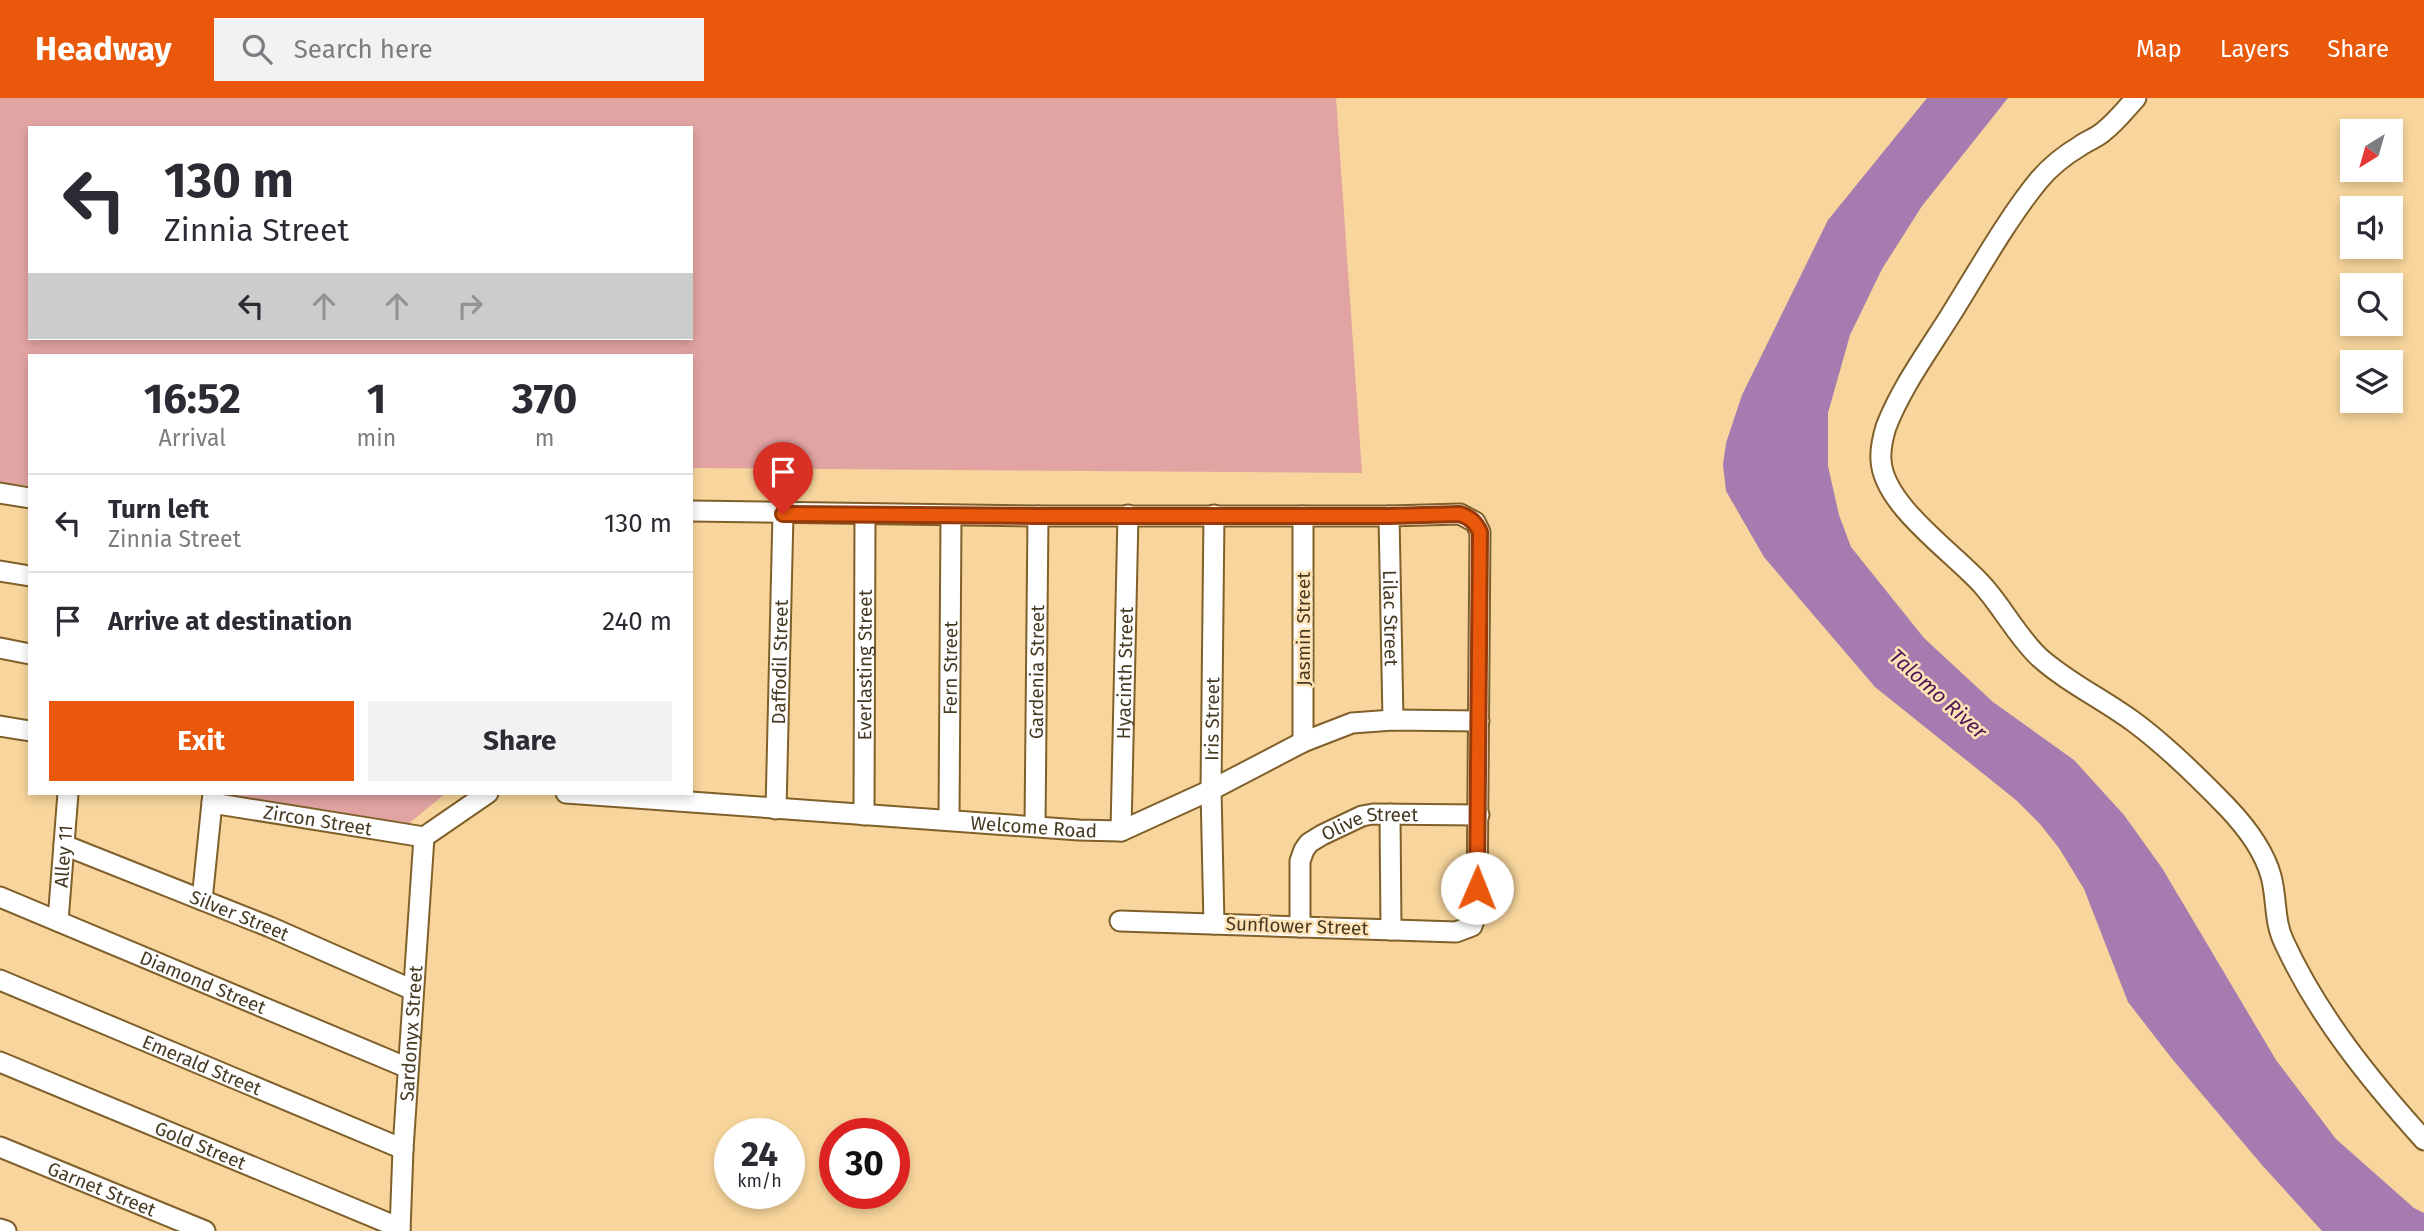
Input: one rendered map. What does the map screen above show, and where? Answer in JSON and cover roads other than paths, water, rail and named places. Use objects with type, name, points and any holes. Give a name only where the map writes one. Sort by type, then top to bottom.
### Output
[{"type":"street","points":[[2136,98],[2101,134],[2077,147],[2039,179],[1912,376],[1886,426],[1881,446],[1885,479],[1906,512],[1981,584],[2036,654],[2150,735],[2204,784],[2245,828],[2271,876],[2281,937],[2312,993],[2366,1072],[2424,1140]]},
{"type":"street","points":[[0,494],[28,498]]},
{"type":"street","points":[[693,512],[951,516],[1460,514],[1475,522],[1480,532],[1479,815]]},
{"type":"street","name":"Daffodil Street","points":[[776,809],[783,514]]},
{"type":"street","name":"Everlasting Street","points":[[864,815],[865,515]]},
{"type":"street","name":"Hyacinth Street","points":[[1121,831],[1128,515]]},
{"type":"street","name":"Iris Street","points":[[1214,515],[1210,790],[1214,924]]},
{"type":"street","name":"Fern Street","points":[[949,820],[951,516]]},
{"type":"street","name":"Gardenia Street","points":[[1035,827],[1038,516]]},
{"type":"street","name":"Jasmin Street","points":[[1303,516],[1303,742]]},
{"type":"street","name":"Lilac Street","points":[[1389,516],[1393,720]]},
{"type":"street","points":[[0,571],[28,576]]},
{"type":"street","points":[[0,648],[28,654]]},
{"type":"street","name":"Welcome Road","points":[[632,795],[691,797],[776,809],[1121,831],[1210,790],[1303,742],[1352,723],[1393,720],[1479,721]]},
{"type":"street","points":[[0,726],[28,730]]},
{"type":"street","name":"Alley 11","points":[[58,921],[68,795]]},
{"type":"street","points":[[424,837],[485,795]]},
{"type":"street","points":[[202,900],[212,798]]},
{"type":"street","name":"Zircon Street","points":[[212,798],[424,837]]},
{"type":"street","points":[[1391,814],[1391,930]]},
{"type":"street","name":"Olive Street","points":[[1300,927],[1300,861],[1309,843],[1362,816],[1479,815]]},
{"type":"street","name":"Sunflower Street","points":[[1120,921],[1456,932],[1472,926],[1477,912],[1479,815]]},
{"type":"street","name":"Sardonyx Street","points":[[400,1229],[402,1149],[424,837]]},
{"type":"street","name":"Silver Street","points":[[64,845],[202,900],[413,990]]},
{"type":"street","name":"Diamond Street","points":[[2,902],[58,921],[408,1068]]},
{"type":"street","name":"Emerald Street","points":[[0,980],[402,1149]]},
{"type":"street","name":"Gold Street","points":[[0,1062],[400,1229]]},
{"type":"street","name":"Garnet Street","points":[[0,1147],[205,1231]]},
{"type":"street","points":[[0,1228],[6,1231]]},
{"type":"water","name":"Talomo River","points":[[1927,98],[2008,98],[1922,206],[1882,269],[1850,335],[1828,413],[1828,466],[1839,515],[1851,547],[1924,638],[1993,702],[2074,760],[2124,815],[2162,868],[2276,1060],[2336,1139],[2414,1208],[2424,1213],[2424,1231],[2322,1231],[2173,1060],[2128,1002],[2084,889],[2059,848],[2040,824],[2016,800],[1875,687],[1764,557],[1726,491],[1723,465],[1726,443],[1742,395],[1828,220]]}]
